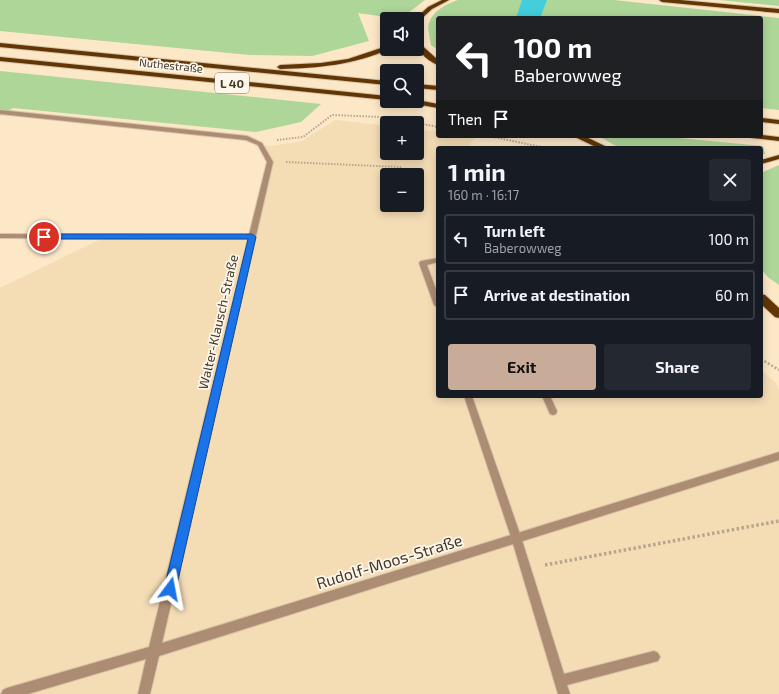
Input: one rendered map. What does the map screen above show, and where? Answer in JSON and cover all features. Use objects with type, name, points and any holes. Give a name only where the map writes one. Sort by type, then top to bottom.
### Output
[{"type":"highway","points":[[424,14],[430,8],[446,0]]},
{"type":"highway","points":[[662,0],[779,12]]},
{"type":"highway","name":"Nuthestraße","points":[[0,46],[380,83]]},
{"type":"highway","points":[[232,68],[327,65],[358,59],[380,51]]},
{"type":"highway","points":[[424,51],[436,62]]},
{"type":"highway","name":"Nuthestraße","points":[[0,59],[380,97]]},
{"type":"highway","points":[[424,87],[436,88]]},
{"type":"highway","points":[[424,103],[436,105]]},
{"type":"highway","points":[[763,120],[779,122]]},
{"type":"highway","points":[[763,137],[779,139]]},
{"type":"highway","points":[[582,138],[600,146]]},
{"type":"highway","points":[[763,161],[779,157]]},
{"type":"highway","points":[[763,300],[779,314]]},
{"type":"street","points":[[0,112],[248,138],[260,144],[270,162]]},
{"type":"street","name":"Walter-Klausch-Straße","points":[[144,694],[270,162]]},
{"type":"street","points":[[0,236],[252,237]]},
{"type":"street","points":[[436,260],[423,263],[436,299]]},
{"type":"street","points":[[469,398],[516,537],[564,694]]},
{"type":"street","points":[[547,398],[554,411]]},
{"type":"street","name":"Rudolf-Moos-Straße","points":[[7,694],[155,651],[779,456]]},
{"type":"street","points":[[560,681],[654,657]]},
{"type":"path","points":[[260,144],[273,140],[303,137],[332,116],[380,117]]},
{"type":"path","points":[[424,124],[436,127]]},
{"type":"path","points":[[498,138],[536,146]]},
{"type":"path","points":[[270,162],[402,168]]},
{"type":"path","points":[[763,360],[779,370]]},
{"type":"path","points":[[525,568],[779,521]]},
{"type":"shaded area","points":[[335,120],[380,125],[380,160],[424,160],[424,130],[436,132],[436,138],[474,138],[468,146],[436,146],[436,398],[763,398],[763,372],[775,382],[779,390],[779,694],[0,694],[0,288],[103,238],[252,237],[270,162],[267,155],[255,145],[272,146],[302,141]]},
{"type":"green space","points":[[0,0],[425,0],[409,12],[380,12],[380,16],[358,13],[369,41],[312,56],[250,55],[0,31]]},
{"type":"green space","points":[[458,0],[614,0],[761,16],[436,16],[436,49],[431,45],[428,25],[434,14],[445,6]]},
{"type":"green space","points":[[719,0],[779,0],[779,6]]},
{"type":"green space","points":[[763,16],[779,18],[779,110],[763,108]]},
{"type":"green space","points":[[0,71],[321,104],[301,122],[256,132],[13,108],[0,116]]},
{"type":"green space","points":[[602,138],[679,138],[763,146],[616,146]]},
{"type":"green space","points":[[779,165],[779,285],[769,278],[763,271],[763,172]]},
{"type":"water","points":[[522,0],[547,0],[541,16],[517,16]]},
{"type":"route","points":[[44,237],[252,237],[170,589]]}]
